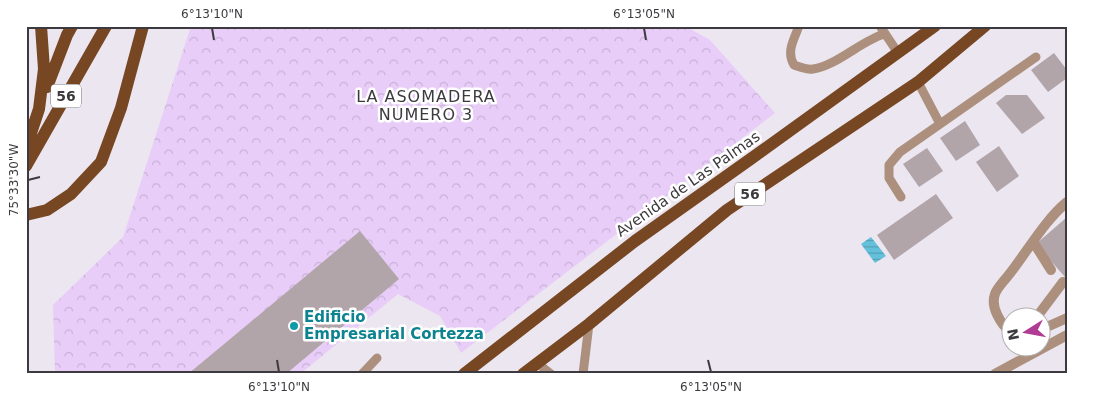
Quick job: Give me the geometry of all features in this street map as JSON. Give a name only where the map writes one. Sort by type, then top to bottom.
[{"type":"main road","points":[[39,108],[44,69],[41,26]]},
{"type":"main road","points":[[26,148],[39,108],[72,26]]},
{"type":"main road","name":"56","points":[[26,166],[106,26]]},
{"type":"main road","points":[[26,215],[47,210],[71,194],[101,162],[121,108],[143,26]]},
{"type":"main road","name":"Avenida de Las Palmas","points":[[464,374],[635,241],[935,26]]},
{"type":"main road","name":"56","points":[[523,374],[589,324],[727,210],[918,82],[985,26]]},
{"type":"street","points":[[1000,319],[995,311],[994,294],[1034,243],[1055,212],[1067,202]]},
{"type":"street","points":[[1034,243],[1051,270]]},
{"type":"street","points":[[1044,308],[1063,282]]},
{"type":"street","points":[[1050,326],[1067,318]]},
{"type":"street","points":[[1050,342],[1067,335]]},
{"type":"street","points":[[995,374],[1019,358]]},
{"type":"lane","points":[[800,26],[791,47],[791,60],[794,66],[812,69],[824,65],[874,37],[882,30],[898,53]]},
{"type":"lane","points":[[901,197],[889,178],[889,165],[900,152],[1036,56]]},
{"type":"lane","points":[[918,82],[940,124]]},
{"type":"lane","points":[[583,374],[589,324]]},
{"type":"lane","points":[[362,374],[377,358]]},
{"type":"lane","points":[[537,363],[551,374]]},
{"type":"green space","points":[[191,26],[685,26],[710,40],[775,113],[461,353],[440,316],[398,294],[300,374],[55,374],[53,305],[123,237]]},
{"type":"water","points":[[871,237],[886,256],[875,263],[861,244]]},
{"type":"building","points":[[1054,53],[1067,70],[1067,78],[1048,92],[1031,70]]},
{"type":"building","points":[[1006,95],[1027,95],[1045,118],[1022,134],[996,103]]},
{"type":"building","points":[[965,121],[980,145],[956,161],[940,138]]},
{"type":"building","points":[[999,146],[1019,176],[997,192],[976,162]]},
{"type":"building","points":[[927,148],[943,171],[919,187],[903,164]]},
{"type":"building","points":[[936,194],[953,218],[894,260],[877,235]]},
{"type":"building","points":[[1067,217],[1067,276],[1065,277],[1036,244]]},
{"type":"building","name":"Edificio Empresarial Cortezza","points":[[360,231],[399,279],[286,374],[188,374]]},
{"type":"place","name":"Edificio Empresarial Cortezza","points":[[294,326]]},
{"type":"district","name":"LA ASOMADERA NUMERO 3","points":[[426,105]]}]
